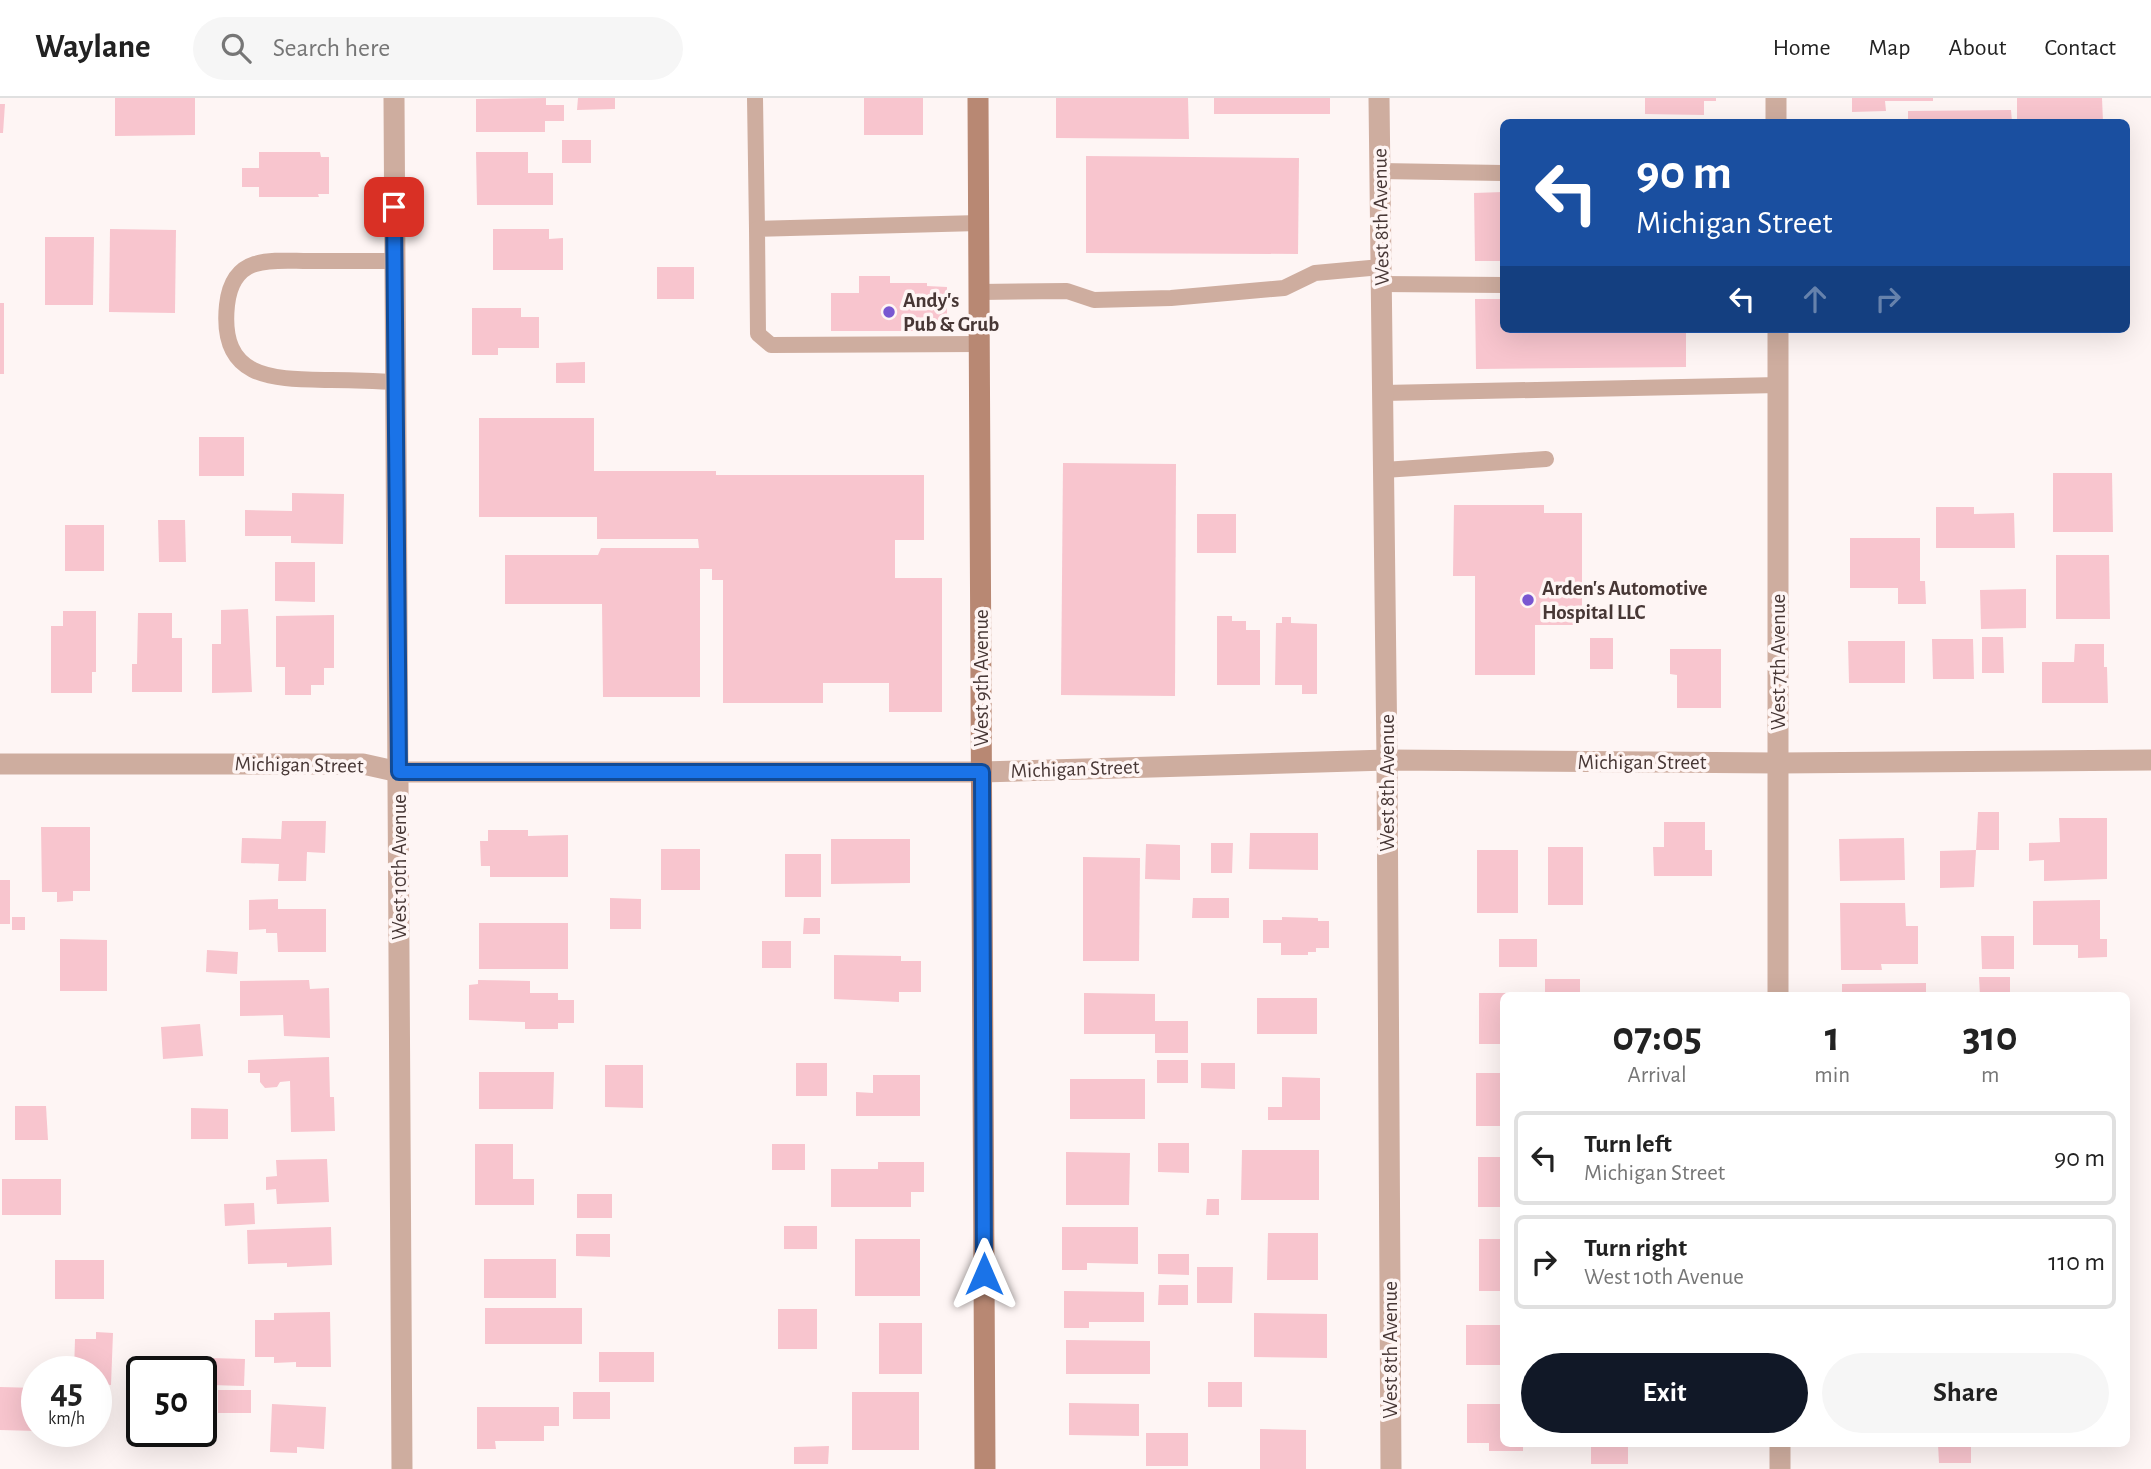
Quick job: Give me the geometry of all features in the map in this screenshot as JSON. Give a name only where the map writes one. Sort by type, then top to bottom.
[{"type":"main road","name":"West 9th Avenue","points":[[978,98],[985,1469]]},
{"type":"street","name":"West 10th Avenue","points":[[394,98],[402,1469]]},
{"type":"street","name":"West 8th Avenue","points":[[1379,98],[1387,760],[1391,1469]]},
{"type":"street","points":[[1776,98],[1776,119]]},
{"type":"street","name":"West 7th Avenue","points":[[1778,333],[1778,992]]},
{"type":"street","name":"Michigan Street","points":[[0,764],[363,764],[399,772],[982,772],[1387,760],[1777,763],[2151,760]]},
{"type":"street","points":[[1780,1447],[1780,1469]]},
{"type":"lane","points":[[755,98],[758,334],[771,345],[979,344]]},
{"type":"lane","points":[[1380,171],[1500,173]]},
{"type":"lane","points":[[757,229],[979,223]]},
{"type":"lane","points":[[394,261],[282,261],[254,264],[237,275],[229,291],[226,309],[227,340],[236,356],[253,371],[285,380],[395,382]]},
{"type":"lane","points":[[979,292],[1067,291],[1094,300],[1171,298],[1284,288],[1315,273],[1500,285]]},
{"type":"lane","points":[[1383,393],[1779,385]]},
{"type":"lane","points":[[1384,470],[1546,459]]},
{"type":"building","points":[[115,98],[195,98],[195,135],[115,136]]},
{"type":"building","points":[[546,98],[546,105],[564,105],[564,121],[545,121],[545,132],[476,132],[476,99]]},
{"type":"building","points":[[578,98],[615,98],[615,109],[577,110]]},
{"type":"building","points":[[864,98],[923,98],[923,135],[864,135]]},
{"type":"building","points":[[1056,98],[1188,98],[1189,139],[1056,138]]},
{"type":"building","points":[[1214,98],[1330,98],[1330,114],[1214,114]]},
{"type":"building","points":[[1645,98],[1716,98],[1716,101],[1704,101],[1704,115],[1645,114]]},
{"type":"building","points":[[1852,98],[1933,98],[1933,101],[1885,101],[1886,111],[1852,112]]},
{"type":"building","points":[[2017,98],[2102,98],[2103,119],[2017,119]]},
{"type":"building","points":[[0,104],[5,104],[3,133],[0,133]]},
{"type":"building","points":[[2011,110],[2012,119],[1908,119],[1908,111]]},
{"type":"building","points":[[562,140],[591,140],[591,163],[562,163]]},
{"type":"building","points":[[259,152],[320,152],[321,157],[329,157],[329,194],[318,194],[319,197],[259,197],[259,187],[242,187],[242,168],[259,168]]},
{"type":"building","points":[[476,152],[528,152],[528,173],[553,173],[553,205],[477,205]]},
{"type":"building","points":[[1086,156],[1299,158],[1298,254],[1086,253]]},
{"type":"building","points":[[1500,192],[1500,261],[1475,261],[1474,193]]},
{"type":"building","points":[[110,229],[176,230],[175,313],[109,312]]},
{"type":"building","points":[[493,229],[549,229],[549,239],[563,238],[563,270],[493,270]]},
{"type":"building","points":[[45,237],[94,237],[93,305],[45,305]]},
{"type":"building","points":[[657,267],[694,267],[694,299],[657,299]]},
{"type":"building","name":"Andy's Pub & Grub","points":[[859,276],[890,276],[890,283],[927,283],[927,286],[947,287],[947,331],[831,331],[831,293],[859,293]]},
{"type":"building","points":[[1475,299],[1500,299],[1500,333],[1686,333],[1686,367],[1476,369]]},
{"type":"building","points":[[0,303],[4,303],[4,374],[0,374]]},
{"type":"building","points":[[472,308],[521,308],[521,317],[539,317],[539,348],[498,348],[498,355],[472,355]]},
{"type":"building","points":[[585,362],[585,383],[556,383],[556,363]]},
{"type":"building","points":[[479,418],[594,418],[594,471],[716,471],[716,475],[924,475],[924,540],[895,540],[895,578],[942,578],[942,712],[889,712],[889,683],[823,683],[823,703],[723,703],[723,580],[712,580],[712,569],[700,569],[700,697],[603,697],[602,604],[505,604],[505,555],[598,555],[601,548],[699,548],[698,539],[597,539],[597,517],[479,517]]},
{"type":"building","points":[[199,437],[244,437],[244,476],[199,476]]},
{"type":"building","points":[[1063,463],[1176,464],[1175,696],[1061,695]]},
{"type":"building","points":[[2053,473],[2112,473],[2113,532],[2053,532]]},
{"type":"building","points":[[292,493],[344,494],[343,544],[291,543],[291,536],[245,536],[245,510],[292,511]]},
{"type":"building","name":"Arden's Automotive Hospital LLC","points":[[1454,505],[1544,505],[1544,513],[1582,513],[1582,625],[1535,625],[1535,675],[1475,675],[1475,576],[1453,576]]},
{"type":"building","points":[[1936,507],[1974,507],[1974,514],[2014,513],[2015,548],[1936,548]]},
{"type":"building","points":[[1197,514],[1236,514],[1236,553],[1197,553]]},
{"type":"building","points":[[158,520],[185,520],[186,562],[159,562]]},
{"type":"building","points":[[65,525],[104,525],[104,571],[65,571]]},
{"type":"building","points":[[1850,538],[1920,538],[1920,581],[1925,581],[1926,604],[1898,604],[1898,588],[1850,588]]},
{"type":"building","points":[[2056,555],[2109,555],[2110,619],[2056,619]]},
{"type":"building","points":[[275,562],[315,562],[315,602],[275,601]]},
{"type":"building","points":[[2026,589],[2026,628],[1981,629],[1980,590]]},
{"type":"building","points":[[248,609],[252,692],[212,693],[212,644],[221,644],[221,610]]},
{"type":"building","points":[[63,611],[96,611],[96,672],[92,672],[92,693],[51,693],[51,626],[63,626]]},
{"type":"building","points":[[138,613],[172,613],[172,638],[182,638],[182,692],[132,692],[132,664],[137,664]]},
{"type":"building","points":[[334,615],[334,668],[324,668],[324,685],[311,685],[311,695],[285,695],[285,667],[276,667],[276,616]]},
{"type":"building","points":[[1217,616],[1232,616],[1232,621],[1246,621],[1246,630],[1260,630],[1260,685],[1217,685]]},
{"type":"building","points":[[1282,617],[1291,617],[1291,623],[1317,624],[1317,694],[1302,694],[1302,685],[1275,685],[1276,623],[1282,623]]},
{"type":"building","points":[[1982,637],[2003,637],[2004,673],[1982,673]]},
{"type":"building","points":[[1590,638],[1613,638],[1613,669],[1590,669]]},
{"type":"building","points":[[1932,639],[1973,639],[1974,679],[1933,679]]},
{"type":"building","points":[[1848,641],[1905,641],[1905,683],[1849,683]]},
{"type":"building","points":[[2075,644],[2104,644],[2108,703],[2042,703],[2042,662],[2074,662]]},
{"type":"building","points":[[1670,649],[1721,649],[1721,708],[1677,708],[1677,675],[1670,674]]},
{"type":"building","points":[[1978,812],[1999,812],[1999,850],[1976,850]]},
{"type":"building","points":[[2059,818],[2107,818],[2107,879],[2044,881],[2044,860],[2029,861],[2029,843],[2060,842]]},
{"type":"building","points":[[282,821],[326,821],[325,853],[307,852],[306,881],[278,881],[279,864],[241,863],[242,838],[281,839]]},
{"type":"building","points":[[1664,822],[1705,822],[1705,850],[1712,850],[1712,876],[1654,876],[1653,847],[1664,847]]},
{"type":"building","points":[[41,827],[90,827],[90,891],[73,891],[73,901],[57,902],[57,892],[42,892]]},
{"type":"building","points":[[488,830],[528,830],[528,836],[568,835],[568,877],[490,877],[490,866],[481,866],[480,841],[488,841]]},
{"type":"building","points":[[1250,833],[1318,833],[1318,870],[1249,869]]},
{"type":"building","points":[[1904,838],[1905,880],[1840,881],[1839,839]]},
{"type":"building","points":[[831,839],[910,839],[910,883],[831,884]]},
{"type":"building","points":[[1211,843],[1233,843],[1232,873],[1211,873]]},
{"type":"building","points":[[1146,844],[1180,845],[1180,880],[1145,879]]},
{"type":"building","points":[[1548,847],[1583,847],[1583,905],[1548,905]]},
{"type":"building","points":[[661,849],[700,849],[700,890],[661,890]]},
{"type":"building","points":[[1477,850],[1518,850],[1518,913],[1477,913]]},
{"type":"building","points":[[1976,850],[1974,887],[1940,888],[1940,851]]},
{"type":"building","points":[[785,854],[821,854],[821,897],[785,897]]},
{"type":"building","points":[[1083,857],[1140,858],[1139,961],[1083,961]]},
{"type":"building","points":[[0,880],[10,880],[10,924],[0,924]]},
{"type":"building","points":[[610,898],[641,899],[641,929],[610,929]]},
{"type":"building","points":[[1193,898],[1229,898],[1229,918],[1192,918]]},
{"type":"building","points":[[278,899],[278,909],[326,909],[326,952],[278,952],[277,933],[266,933],[266,929],[249,930],[249,900]]},
{"type":"building","points":[[2100,900],[2100,939],[2107,939],[2107,957],[2078,958],[2078,945],[2033,945],[2033,901]]},
{"type":"building","points":[[1840,903],[1905,903],[1906,926],[1918,926],[1918,964],[1881,964],[1882,970],[1841,970]]},
{"type":"building","points":[[12,917],[25,917],[25,930],[12,930]]},
{"type":"building","points":[[1282,917],[1329,921],[1329,948],[1316,948],[1316,952],[1308,952],[1308,955],[1281,955],[1281,943],[1263,943],[1263,920],[1282,920]]},
{"type":"building","points":[[804,918],[820,918],[820,934],[803,934]]},
{"type":"building","points":[[479,923],[568,923],[568,969],[479,969]]},
{"type":"building","points":[[1981,936],[2014,936],[2014,969],[1982,969]]},
{"type":"building","points":[[60,939],[107,940],[107,991],[60,991]]},
{"type":"building","points":[[1499,939],[1537,939],[1537,967],[1499,967]]},
{"type":"building","points":[[762,941],[791,941],[791,968],[762,968]]},
{"type":"building","points":[[207,950],[238,952],[237,974],[206,972]]},
{"type":"building","points":[[834,955],[901,956],[901,961],[921,961],[921,992],[899,992],[899,1002],[834,999]]},
{"type":"building","points":[[1979,977],[2010,977],[2010,992],[1980,992]]},
{"type":"building","points":[[1545,979],[1580,979],[1580,992],[1545,992]]},
{"type":"building","points":[[309,980],[310,989],[329,988],[330,1038],[284,1036],[283,1015],[240,1016],[240,981]]},
{"type":"building","points":[[478,980],[530,981],[530,993],[558,993],[558,1000],[574,1000],[574,1023],[558,1023],[558,1029],[525,1029],[525,1022],[469,1020],[469,985],[478,984]]},
{"type":"building","points":[[1926,983],[1926,992],[1842,992],[1842,984]]},
{"type":"building","points":[[1084,993],[1155,994],[1155,1021],[1188,1021],[1188,1053],[1155,1053],[1155,1034],[1084,1034]]},
{"type":"building","points":[[1479,993],[1500,993],[1500,1044],[1479,1044]]},
{"type":"building","points":[[1257,998],[1317,998],[1317,1034],[1257,1034]]},
{"type":"building","points":[[200,1024],[203,1056],[163,1059],[161,1027]]},
{"type":"building","points":[[329,1057],[330,1097],[334,1097],[335,1131],[291,1132],[290,1081],[280,1082],[277,1087],[265,1088],[260,1082],[260,1073],[248,1073],[248,1060]]},
{"type":"building","points":[[1157,1060],[1188,1060],[1188,1083],[1157,1083]]},
{"type":"building","points":[[796,1063],[827,1063],[827,1096],[796,1096]]},
{"type":"building","points":[[1201,1063],[1235,1063],[1235,1089],[1201,1088]]},
{"type":"building","points":[[605,1065],[643,1065],[643,1108],[605,1107]]},
{"type":"building","points":[[479,1072],[554,1072],[553,1109],[479,1109]]},
{"type":"building","points":[[1476,1073],[1500,1073],[1500,1126],[1476,1126]]},
{"type":"building","points":[[873,1075],[920,1075],[920,1116],[856,1116],[856,1092],[873,1093]]},
{"type":"building","points":[[1282,1077],[1320,1078],[1320,1120],[1268,1120],[1268,1107],[1282,1107]]},
{"type":"building","points":[[1070,1079],[1145,1079],[1145,1119],[1070,1119]]},
{"type":"building","points":[[15,1106],[46,1106],[48,1140],[15,1140]]},
{"type":"building","points":[[191,1108],[228,1109],[228,1139],[191,1139]]},
{"type":"building","points":[[1158,1143],[1189,1143],[1189,1173],[1158,1172]]},
{"type":"building","points":[[475,1144],[513,1144],[513,1179],[534,1179],[534,1205],[475,1205]]},
{"type":"building","points":[[772,1144],[805,1144],[805,1170],[772,1170]]},
{"type":"building","points":[[1242,1150],[1319,1150],[1319,1200],[1241,1200]]},
{"type":"building","points":[[1066,1152],[1130,1153],[1129,1205],[1066,1205]]},
{"type":"building","points":[[1478,1157],[1500,1157],[1500,1207],[1478,1207]]},
{"type":"building","points":[[327,1159],[329,1202],[277,1204],[276,1189],[266,1190],[266,1177],[277,1176],[276,1160]]},
{"type":"building","points":[[878,1162],[924,1162],[924,1192],[911,1192],[911,1207],[831,1207],[831,1169],[878,1169]]},
{"type":"building","points":[[2,1179],[61,1179],[61,1215],[2,1215]]},
{"type":"building","points":[[577,1194],[612,1194],[612,1218],[577,1218]]},
{"type":"building","points":[[1207,1199],[1219,1199],[1219,1215],[1206,1215]]},
{"type":"building","points":[[254,1203],[255,1224],[225,1226],[224,1204]]},
{"type":"building","points":[[784,1226],[817,1226],[817,1249],[784,1249]]},
{"type":"building","points":[[331,1227],[332,1265],[287,1267],[287,1263],[248,1264],[247,1230]]},
{"type":"building","points":[[1062,1227],[1138,1227],[1138,1264],[1087,1263],[1087,1270],[1062,1270]]},
{"type":"building","points":[[1268,1233],[1318,1233],[1318,1280],[1267,1280]]},
{"type":"building","points":[[576,1234],[610,1234],[610,1257],[576,1256]]},
{"type":"building","points":[[855,1239],[920,1239],[920,1296],[855,1296]]},
{"type":"building","points":[[1479,1239],[1500,1239],[1500,1291],[1479,1291]]},
{"type":"building","points":[[1158,1254],[1189,1254],[1189,1275],[1158,1274]]},
{"type":"building","points":[[484,1259],[556,1259],[556,1298],[484,1298]]},
{"type":"building","points":[[55,1260],[104,1260],[104,1299],[55,1299]]},
{"type":"building","points":[[1197,1267],[1233,1267],[1232,1303],[1197,1303]]},
{"type":"building","points":[[1159,1285],[1188,1285],[1188,1305],[1158,1305]]},
{"type":"building","points":[[1064,1291],[1144,1292],[1144,1322],[1089,1322],[1089,1328],[1064,1328]]},
{"type":"building","points":[[485,1308],[582,1308],[582,1344],[485,1344]]},
{"type":"building","points":[[778,1309],[817,1309],[817,1349],[778,1349]]},
{"type":"building","points":[[330,1312],[331,1367],[296,1367],[296,1362],[274,1363],[274,1357],[255,1357],[255,1320],[274,1320],[274,1313]]},
{"type":"building","points":[[1254,1313],[1327,1314],[1327,1358],[1254,1357]]},
{"type":"building","points":[[879,1323],[922,1323],[922,1374],[879,1374]]},
{"type":"building","points":[[1466,1325],[1500,1325],[1500,1365],[1466,1365]]},
{"type":"building","points":[[96,1332],[113,1333],[112,1359],[112,1356],[74,1356],[75,1339],[96,1339]]},
{"type":"building","points":[[1066,1340],[1150,1341],[1150,1374],[1066,1374]]},
{"type":"building","points":[[599,1352],[654,1352],[654,1382],[599,1382]]},
{"type":"building","points":[[217,1358],[245,1359],[244,1386],[217,1385]]},
{"type":"building","points":[[1208,1382],[1242,1382],[1242,1407],[1208,1407]]},
{"type":"building","points":[[0,1387],[21,1388],[21,1431],[0,1430]]},
{"type":"building","points":[[218,1390],[251,1390],[251,1413],[218,1413]]},
{"type":"building","points":[[573,1392],[610,1392],[610,1419],[573,1419]]},
{"type":"building","points":[[852,1392],[919,1392],[919,1450],[852,1450]]},
{"type":"building","points":[[1069,1403],[1139,1404],[1139,1436],[1069,1435]]},
{"type":"building","points":[[272,1404],[326,1407],[324,1449],[297,1447],[297,1453],[270,1452]]},
{"type":"building","points":[[1467,1404],[1500,1404],[1500,1447],[1523,1447],[1523,1451],[1489,1451],[1489,1443],[1467,1443]]},
{"type":"building","points":[[477,1407],[559,1407],[559,1426],[544,1426],[544,1441],[495,1441],[496,1449],[477,1449]]},
{"type":"building","points":[[1260,1429],[1306,1430],[1306,1469],[1260,1469]]},
{"type":"building","points":[[1146,1433],[1188,1433],[1188,1466],[1146,1466]]},
{"type":"building","points":[[829,1446],[828,1464],[794,1464],[794,1447]]},
{"type":"building","points":[[1591,1447],[1628,1447],[1628,1464],[1591,1464]]},
{"type":"building","points":[[1938,1447],[1971,1447],[1971,1463],[1939,1463]]},
{"type":"place","name":"Andy's Pub & Grub","points":[[889,312]]},
{"type":"place","name":"Arden's Automotive Hospital LLC","points":[[1528,600]]},
{"type":"route","points":[[394,207],[399,772],[982,772],[984,1274]]}]
